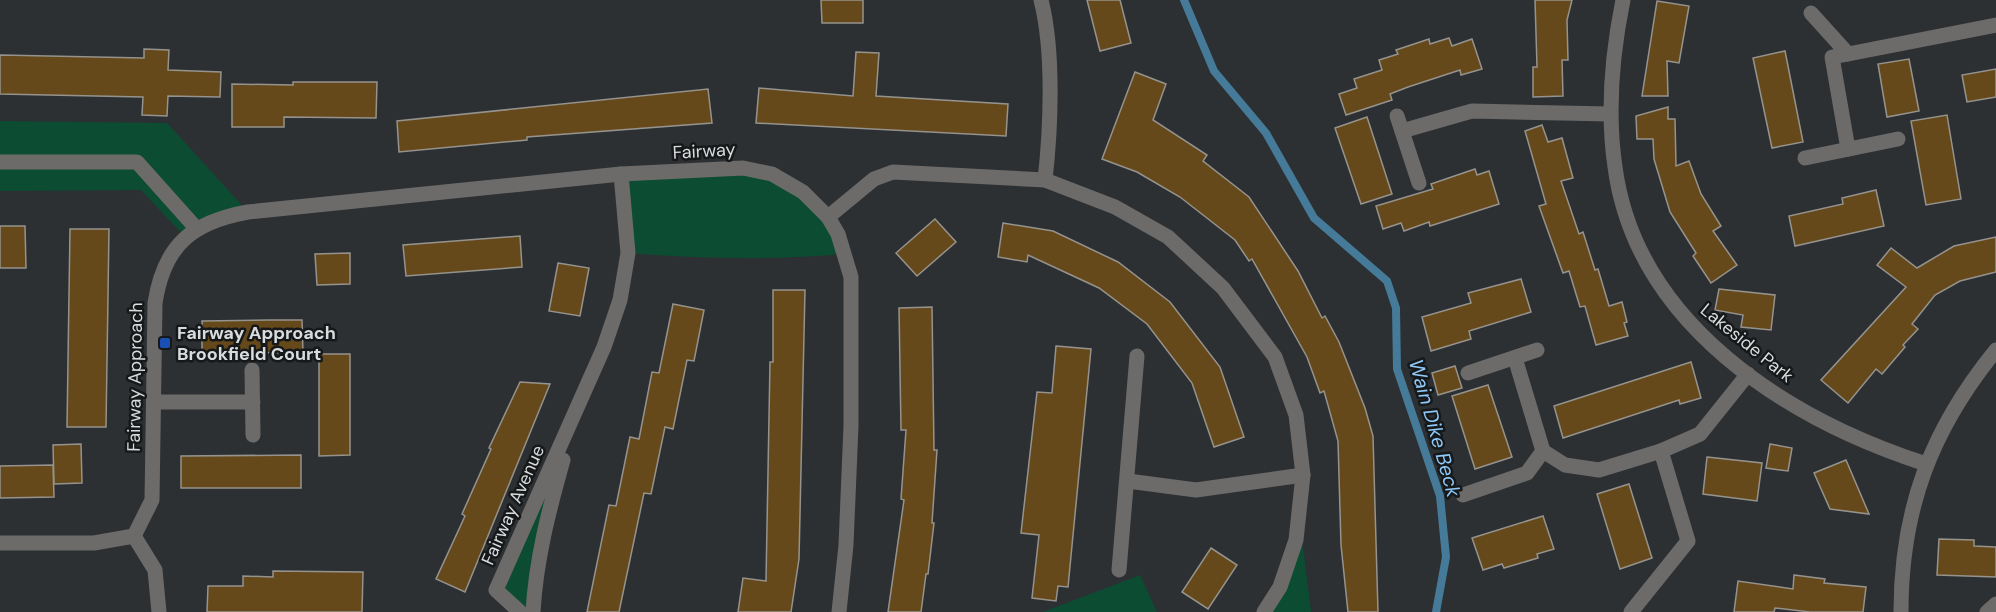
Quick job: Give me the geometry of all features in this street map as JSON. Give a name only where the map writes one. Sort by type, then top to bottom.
[{"type":"street","points":[[1041,0],[1048,30],[1048,154],[1045,180]]},
{"type":"street","name":"Lakeside Park","points":[[1623,0],[1610,114],[1615,169],[1627,217],[1653,276],[1695,331],[1748,374],[1817,419],[1878,447],[1926,464]]},
{"type":"street","points":[[1811,13],[1848,54]]},
{"type":"street","points":[[1848,150],[1832,57],[1996,25]]},
{"type":"street","points":[[1402,131],[1472,111],[1610,114]]},
{"type":"street","points":[[1397,116],[1419,183]]},
{"type":"street","points":[[1805,158],[1898,140]]},
{"type":"street","points":[[0,162],[137,162],[196,228]]},
{"type":"street","name":"Fairway","points":[[312,206],[621,174],[743,168],[772,174],[803,192],[828,217],[846,254],[852,306],[847,533],[839,612]]},
{"type":"street","points":[[828,217],[874,179],[893,172],[1045,180],[1115,207],[1168,237],[1223,288],[1275,357],[1296,415],[1303,475],[1296,540],[1280,587],[1264,612]]},
{"type":"street","name":"Fairway Avenue","points":[[520,612],[496,590],[604,347],[620,300],[628,253],[621,174]]},
{"type":"street","name":"Fairway Approach","points":[[134,536],[152,500],[155,303],[163,267],[172,252],[196,228],[219,217],[312,206]]},
{"type":"street","points":[[1468,374],[1538,350]]},
{"type":"street","points":[[1901,612],[1901,576],[1906,535],[1926,464],[1938,435],[1969,384],[1996,350]]},
{"type":"street","points":[[1119,570],[1137,356]]},
{"type":"street","points":[[1515,358],[1543,451],[1565,465],[1599,470],[1661,451],[1700,434],[1748,374]]},
{"type":"street","points":[[252,370],[253,435]]},
{"type":"street","points":[[155,402],[253,402]]},
{"type":"street","name":"Fairway Avenue","points":[[533,612],[535,576],[548,511],[578,407]]},
{"type":"street","points":[[1463,495],[1527,473],[1543,451]]},
{"type":"street","points":[[1631,612],[1688,542],[1661,451]]},
{"type":"street","points":[[1128,481],[1197,490],[1303,475]]},
{"type":"street","points":[[0,543],[94,543],[134,536],[155,570],[159,612]]},
{"type":"street","points":[[1988,612],[1996,604]]},
{"type":"green space","points":[[0,121],[167,123],[248,212],[185,237],[141,190],[0,191]]},
{"type":"green space","points":[[743,168],[803,192],[846,254],[737,258],[628,253],[621,174]]},
{"type":"green space","points":[[578,407],[548,511],[533,612],[496,590]]},
{"type":"green space","points":[[1296,540],[1303,547],[1311,612],[1264,612]]},
{"type":"green space","points":[[1140,575],[1157,612],[1043,612]]},
{"type":"building","points":[[821,0],[863,0],[863,23],[822,23]]},
{"type":"building","points":[[1087,0],[1120,0],[1131,43],[1100,51]]},
{"type":"building","points":[[1535,0],[1572,0],[1567,20],[1568,60],[1562,60],[1563,96],[1533,97],[1533,67],[1537,67]]},
{"type":"building","points":[[1657,1],[1689,6],[1679,63],[1667,61],[1668,96],[1642,96]]},
{"type":"building","points":[[1449,38],[1452,46],[1472,39],[1482,69],[1461,75],[1460,70],[1408,87],[1390,94],[1392,100],[1346,115],[1339,94],[1357,88],[1354,79],[1382,70],[1379,60],[1398,54],[1396,50],[1429,39],[1430,44]]},
{"type":"building","points":[[144,49],[169,50],[168,70],[221,72],[220,97],[168,96],[167,116],[142,115],[143,97],[0,94],[0,55],[144,58]]},
{"type":"building","points":[[1785,51],[1803,142],[1772,148],[1753,58]]},
{"type":"building","points":[[856,52],[879,53],[876,96],[1008,104],[1006,136],[756,123],[759,88],[853,96]]},
{"type":"building","points":[[1909,59],[1919,111],[1887,117],[1878,64]]},
{"type":"building","points":[[1996,69],[1996,97],[1967,102],[1962,75]]},
{"type":"building","points":[[1135,72],[1166,84],[1153,120],[1207,155],[1203,161],[1249,197],[1298,271],[1322,318],[1325,316],[1339,342],[1365,408],[1373,436],[1378,612],[1348,612],[1341,545],[1338,441],[1324,391],[1320,393],[1307,357],[1252,259],[1249,261],[1235,240],[1180,197],[1137,172],[1102,159]]},
{"type":"building","points":[[293,82],[377,82],[376,118],[284,117],[284,127],[232,127],[232,84],[293,85]]},
{"type":"building","points":[[708,89],[712,123],[527,137],[527,140],[399,152],[397,121]]},
{"type":"building","points":[[1668,107],[1668,119],[1675,119],[1676,166],[1689,161],[1701,194],[1721,226],[1713,231],[1737,265],[1711,283],[1693,256],[1696,253],[1670,212],[1654,159],[1653,139],[1637,139],[1636,116]]},
{"type":"building","points":[[1947,115],[1961,199],[1926,205],[1911,121]]},
{"type":"building","points":[[1367,117],[1392,194],[1361,204],[1335,128]]},
{"type":"building","points":[[1542,125],[1548,142],[1562,138],[1573,178],[1561,181],[1579,234],[1583,232],[1595,270],[1598,269],[1609,306],[1622,302],[1628,336],[1596,345],[1585,306],[1580,307],[1569,271],[1563,273],[1539,206],[1546,204],[1525,131]]},
{"type":"building","points":[[1475,169],[1477,175],[1489,171],[1499,204],[1430,226],[1429,222],[1404,231],[1401,223],[1383,229],[1376,206],[1433,189],[1431,184]]},
{"type":"building","points":[[1876,190],[1884,226],[1795,246],[1789,216],[1843,204],[1842,198]]},
{"type":"building","points":[[935,219],[956,242],[917,276],[896,253]]},
{"type":"building","points":[[1003,223],[1053,231],[1118,262],[1170,302],[1220,367],[1244,437],[1214,447],[1192,383],[1147,324],[1099,288],[1028,255],[1027,262],[998,257]]},
{"type":"building","points":[[0,226],[25,226],[26,268],[0,268]]},
{"type":"building","points":[[70,229],[109,229],[106,427],[67,427]]},
{"type":"building","points":[[520,236],[522,267],[406,276],[403,245]]},
{"type":"building","points":[[1996,237],[1996,272],[1960,281],[1935,295],[1912,324],[1918,329],[1903,345],[1905,347],[1882,374],[1876,369],[1848,403],[1821,380],[1906,287],[1877,265],[1891,248],[1917,268],[1954,246]]},
{"type":"building","points":[[350,253],[350,284],[317,285],[315,254]]},
{"type":"building","points":[[558,263],[589,268],[580,316],[549,311]]},
{"type":"building","points":[[1521,279],[1531,312],[1469,331],[1471,339],[1431,351],[1422,317],[1471,303],[1468,293]]},
{"type":"building","points":[[1719,289],[1775,295],[1771,330],[1741,327],[1743,315],[1715,310]]},
{"type":"building","points":[[773,290],[805,290],[799,559],[791,612],[738,612],[743,578],[766,581]]},
{"type":"building","points":[[673,304],[704,310],[694,361],[687,360],[673,429],[665,427],[651,494],[644,493],[619,612],[587,612],[609,505],[616,506],[630,437],[639,439],[652,372],[659,373]]},
{"type":"building","points":[[932,307],[934,450],[937,450],[932,523],[934,523],[928,574],[926,574],[921,612],[888,612],[904,500],[901,499],[906,430],[901,430],[899,308]]},
{"type":"building","points":[[302,320],[303,353],[202,352],[202,321]]},
{"type":"building","points":[[1056,346],[1091,349],[1068,587],[1058,586],[1056,601],[1032,598],[1039,535],[1021,533],[1037,392],[1052,393]]},
{"type":"building","points":[[319,354],[350,354],[350,455],[319,456]]},
{"type":"building","points":[[1691,362],[1701,398],[1680,404],[1679,400],[1563,438],[1554,406]]},
{"type":"building","points":[[1455,366],[1462,388],[1438,395],[1432,373]]},
{"type":"building","points":[[520,382],[550,384],[465,592],[436,579],[465,516],[462,514],[491,449],[489,448]]},
{"type":"building","points":[[1488,385],[1512,457],[1475,469],[1452,396]]},
{"type":"building","points":[[81,444],[82,483],[54,484],[53,445]]},
{"type":"building","points":[[1770,444],[1792,448],[1788,471],[1766,468]]},
{"type":"building","points":[[301,455],[301,488],[181,488],[181,456]]},
{"type":"building","points":[[1707,457],[1762,463],[1757,501],[1703,494]]},
{"type":"building","points":[[1846,460],[1869,514],[1830,509],[1814,473]]},
{"type":"building","points":[[53,465],[54,497],[0,498],[0,466]]},
{"type":"building","points":[[1629,484],[1652,558],[1620,569],[1597,494]]},
{"type":"building","points":[[1543,516],[1554,549],[1537,554],[1538,558],[1504,568],[1502,564],[1483,570],[1472,538]]},
{"type":"building","points":[[1939,539],[1974,540],[1974,546],[1996,547],[1996,577],[1937,575]]},
{"type":"building","points":[[1211,548],[1237,565],[1208,609],[1182,592]]},
{"type":"building","points":[[273,571],[363,572],[362,612],[207,612],[208,586],[243,586],[243,576],[273,577]]},
{"type":"building","points":[[1794,575],[1825,579],[1824,583],[1866,587],[1863,612],[1810,612],[1775,608],[1774,612],[1734,612],[1738,581],[1793,589]]},
{"type":"waterway","name":"Wain Dike Beck","points":[[1184,0],[1214,71],[1266,133],[1314,218],[1387,281],[1396,308],[1397,369],[1440,496],[1446,557],[1436,612]]},
{"type":"place","name":"Fairway Approach Brookfield Court","points":[[165,343]]}]
